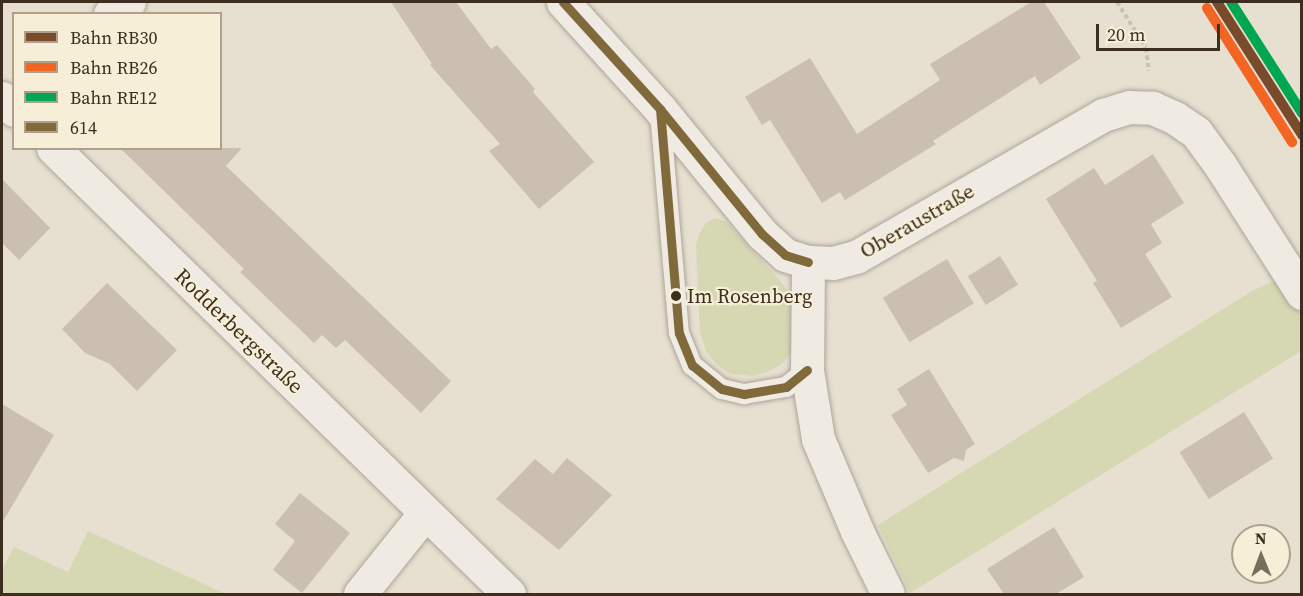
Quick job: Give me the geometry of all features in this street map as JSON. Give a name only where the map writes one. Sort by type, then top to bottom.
[{"type":"street","points":[[113,12],[129,2]]},
{"type":"street","name":"Oberaustraße","points":[[563,2],[660,109],[762,234],[785,255],[808,262],[833,263],[856,257],[1103,115],[1130,107],[1153,108]]},
{"type":"street","points":[[1153,108],[1175,118],[1196,132],[1220,165],[1302,293]]},
{"type":"street","name":"Rodderbergstraße","points":[[55,150],[509,594]]},
{"type":"street","points":[[808,262],[807,370],[818,439],[857,531],[888,594]]},
{"type":"street","points":[[360,594],[425,513]]},
{"type":"lane","points":[[660,109],[679,333],[692,366],[722,389],[744,394],[786,387],[807,370]]},
{"type":"path","points":[[1117,2],[1146,48],[1153,108]]},
{"type":"green space","points":[[715,218],[727,222],[790,293],[795,308],[793,349],[782,364],[767,372],[752,376],[731,374],[717,365],[706,351],[700,333],[696,246],[699,234],[706,223]]},
{"type":"green space","points":[[1278,279],[1301,315],[1301,351],[910,593],[878,525],[1252,291]]},
{"type":"green space","points":[[88,531],[226,594],[2,594],[2,569],[14,547],[68,572]]},
{"type":"building","points":[[391,2],[456,2],[491,49],[497,45],[535,89],[533,92],[594,162],[539,209],[489,151],[500,144],[430,65],[432,64]]},
{"type":"building","points":[[1031,2],[1044,2],[1081,58],[1040,85],[1035,76],[933,141],[936,144],[845,200],[840,192],[822,203],[770,120],[762,125],[745,97],[810,58],[857,134],[940,80],[930,64]]},
{"type":"building","points":[[242,148],[226,166],[451,381],[421,413],[345,340],[336,348],[322,335],[314,343],[240,272],[244,269],[122,150]]},
{"type":"building","points":[[1153,154],[1184,203],[1151,224],[1162,243],[1145,254],[1172,297],[1121,328],[1093,283],[1097,281],[1046,199],[1094,168],[1105,185]]},
{"type":"building","points":[[2,179],[50,228],[19,260],[2,243]]},
{"type":"building","points":[[1000,256],[1018,285],[986,305],[968,276]]},
{"type":"building","points":[[947,259],[974,304],[909,342],[883,298]]},
{"type":"building","points":[[107,283],[177,350],[137,391],[110,364],[85,353],[62,329]]},
{"type":"building","points":[[929,369],[975,444],[966,450],[964,461],[954,458],[928,473],[891,415],[907,405],[897,389]]},
{"type":"building","points":[[2,404],[54,435],[2,523]]},
{"type":"building","points":[[1244,412],[1273,459],[1209,499],[1180,452]]},
{"type":"building","points":[[567,458],[612,495],[559,550],[496,499],[535,459],[553,474]]},
{"type":"building","points":[[300,493],[350,533],[302,593],[273,570],[295,541],[275,524]]},
{"type":"building","points":[[1054,527],[1084,577],[1056,594],[1004,594],[987,569]]},
{"type":"rail line","name":"RB30","points":[[1217,2],[1302,135]]},
{"type":"rail line","name":"RE12","points":[[1231,2],[1302,113]]},
{"type":"rail line","name":"RB26","points":[[1207,8],[1292,142]]},
{"type":"transit line","name":"614","points":[[563,2],[660,109],[762,234],[785,255],[808,262]]},
{"type":"transit line","name":"614","points":[[660,109],[679,333],[692,365],[722,389],[744,394],[786,387],[807,370]]},
{"type":"place","name":"Im Rosenberg","points":[[676,296]]}]
